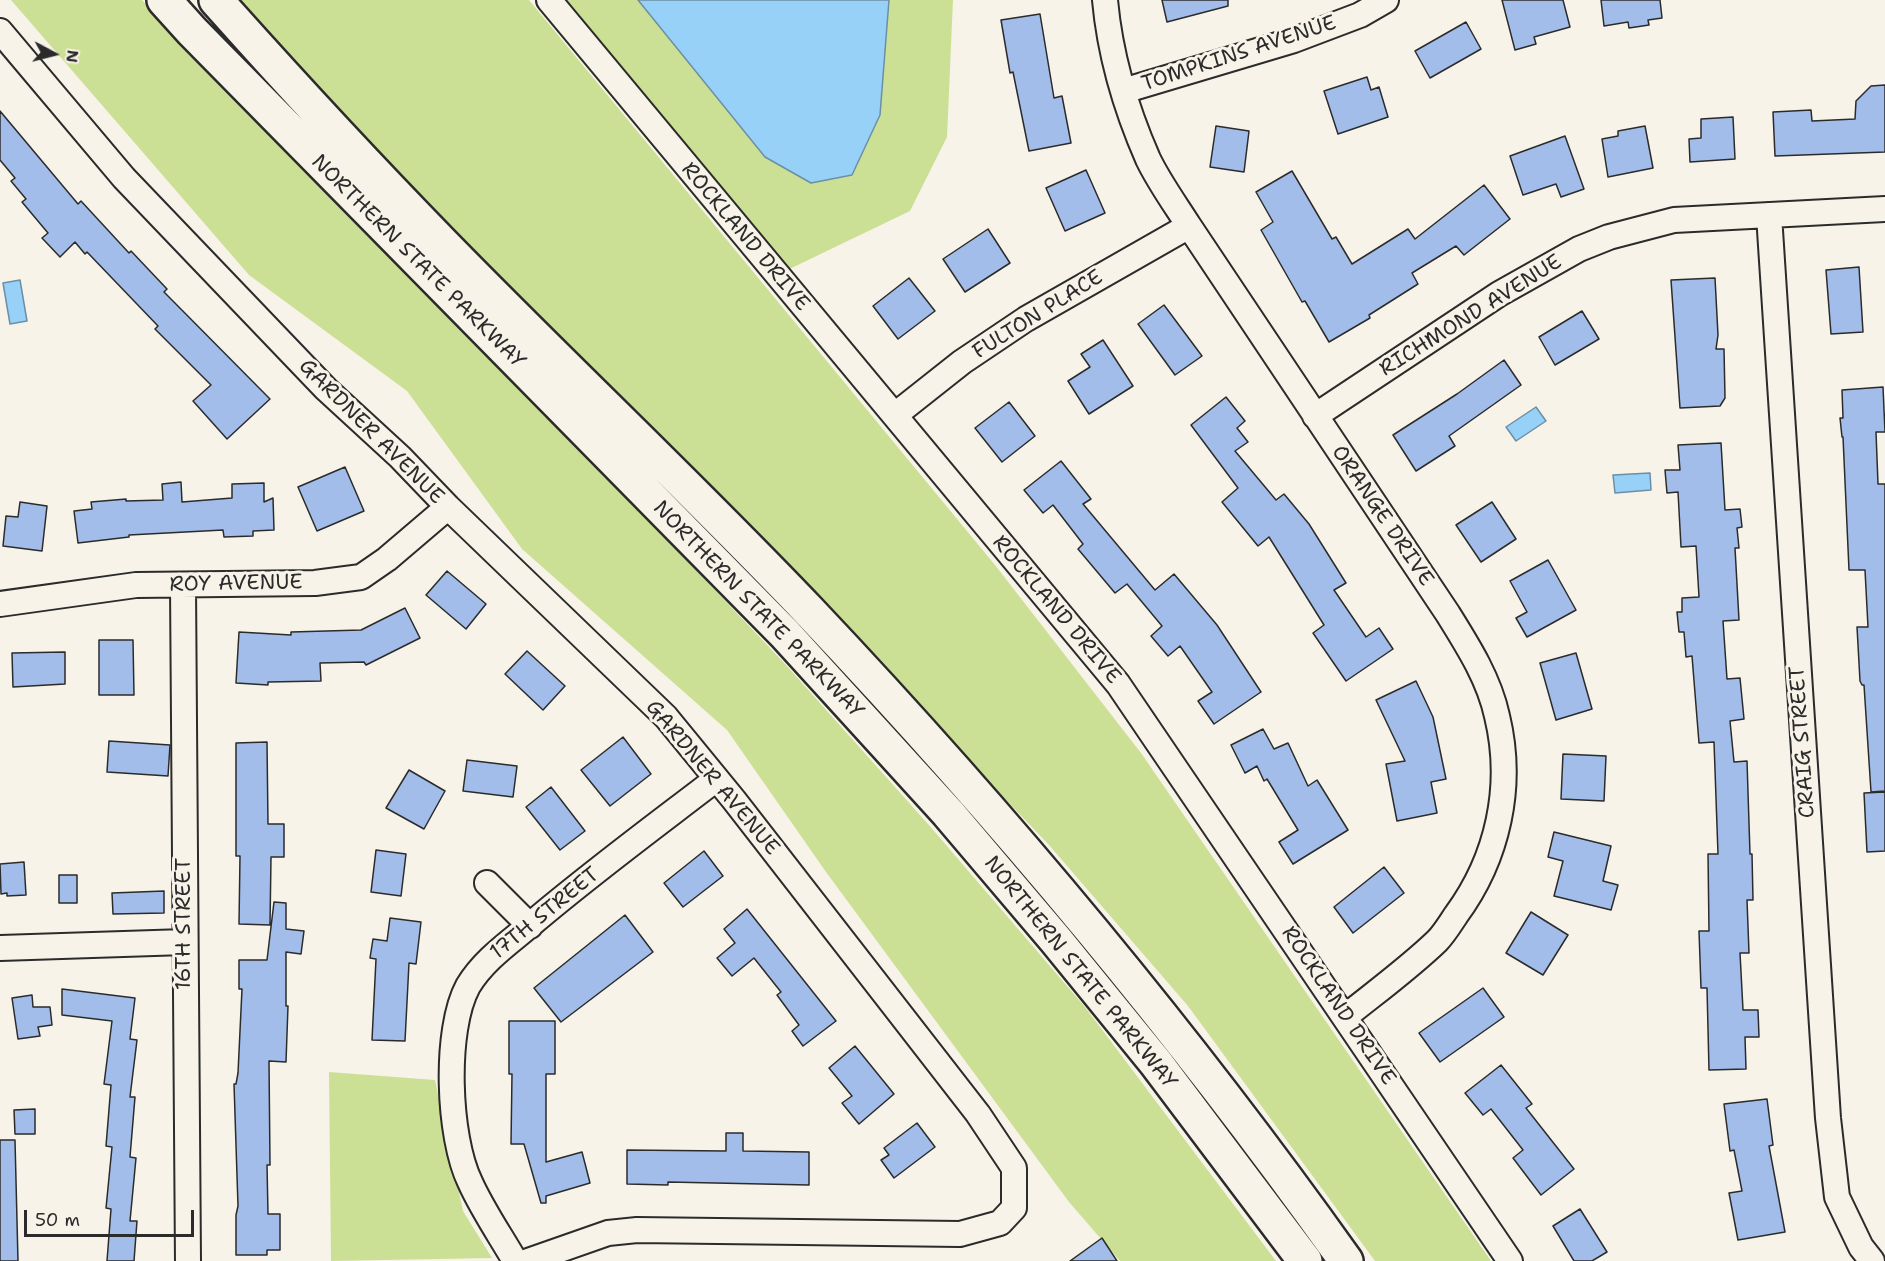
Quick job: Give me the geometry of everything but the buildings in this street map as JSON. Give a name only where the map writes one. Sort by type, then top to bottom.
[{"type":"highway","name":"NORTHERN STATE PARKWAY","points":[[164,0],[785,634],[940,805],[1055,939],[1149,1054],[1305,1261]]},
{"type":"highway","name":"NORTHERN STATE PARKWAY","points":[[216,0],[441,243],[807,609],[909,718],[1071,907],[1166,1023],[1276,1165],[1346,1261]]},
{"type":"street","name":"ROCKLAND DRIVE","points":[[549,0],[1118,684],[1510,1261]]},
{"type":"street","name":"ORANGE DRIVE","points":[[1105,0],[1108,35],[1123,91],[1149,160],[1189,226],[1448,614],[1478,663],[1497,716],[1504,767],[1498,828],[1484,872],[1473,893],[1438,940],[1346,1017]]},
{"type":"street","name":"TOMPKINS AVENUE","points":[[1123,91],[1294,40],[1360,15],[1386,0]]},
{"type":"street","name":"GARDNER AVENUE","points":[[0,31],[124,178],[326,389],[400,457],[448,507],[666,717],[715,780],[741,809],[978,1114],[1014,1168],[1014,1208],[1000,1223],[960,1234],[637,1230],[608,1233],[528,1261]]},
{"type":"street","name":"RICHMOND AVENUE","points":[[1315,416],[1498,294],[1579,249],[1609,237],[1674,220],[1885,209]]},
{"type":"street","name":"CRAIG STREET","points":[[1769,215],[1828,1118],[1837,1197],[1861,1247],[1872,1261]]},
{"type":"street","name":"FULTON PLACE","points":[[895,415],[962,362],[1026,319],[1189,226]]},
{"type":"street","name":"ROY AVENUE","points":[[0,604],[136,585],[315,583],[361,577],[387,559],[448,507]]},
{"type":"street","name":"16TH STREET","points":[[183,586],[188,1261]]},
{"type":"street","name":"17TH STREET","points":[[515,1261],[469,1181],[459,1152],[453,1114],[453,1047],[457,1014],[468,987],[488,959],[563,897],[715,780]]},
{"type":"street","points":[[487,883],[530,926]]},
{"type":"street","points":[[0,948],[185,942]]},
{"type":"green space","points":[[11,0],[142,0],[271,137],[641,512],[786,665],[928,824],[1085,1007],[1276,1261],[1120,1261],[1069,1202],[826,872],[727,730],[522,549],[407,391],[249,275]]},
{"type":"green space","points":[[228,0],[529,0],[995,565],[1141,753],[1491,1261],[1375,1261],[1188,1006],[1049,845],[605,380],[320,98]]},
{"type":"green space","points":[[549,0],[953,0],[947,137],[910,211],[777,275]]},
{"type":"green space","points":[[329,1072],[435,1080],[463,1211],[492,1258],[331,1261]]},
{"type":"water","points":[[638,0],[889,0],[880,115],[852,175],[811,183],[765,157]]},
{"type":"water","points":[[20,280],[27,321],[10,324],[3,283]]},
{"type":"water","points":[[1536,407],[1546,421],[1516,441],[1506,427]]},
{"type":"water","points":[[1650,473],[1651,490],[1615,493],[1613,475]]}]
